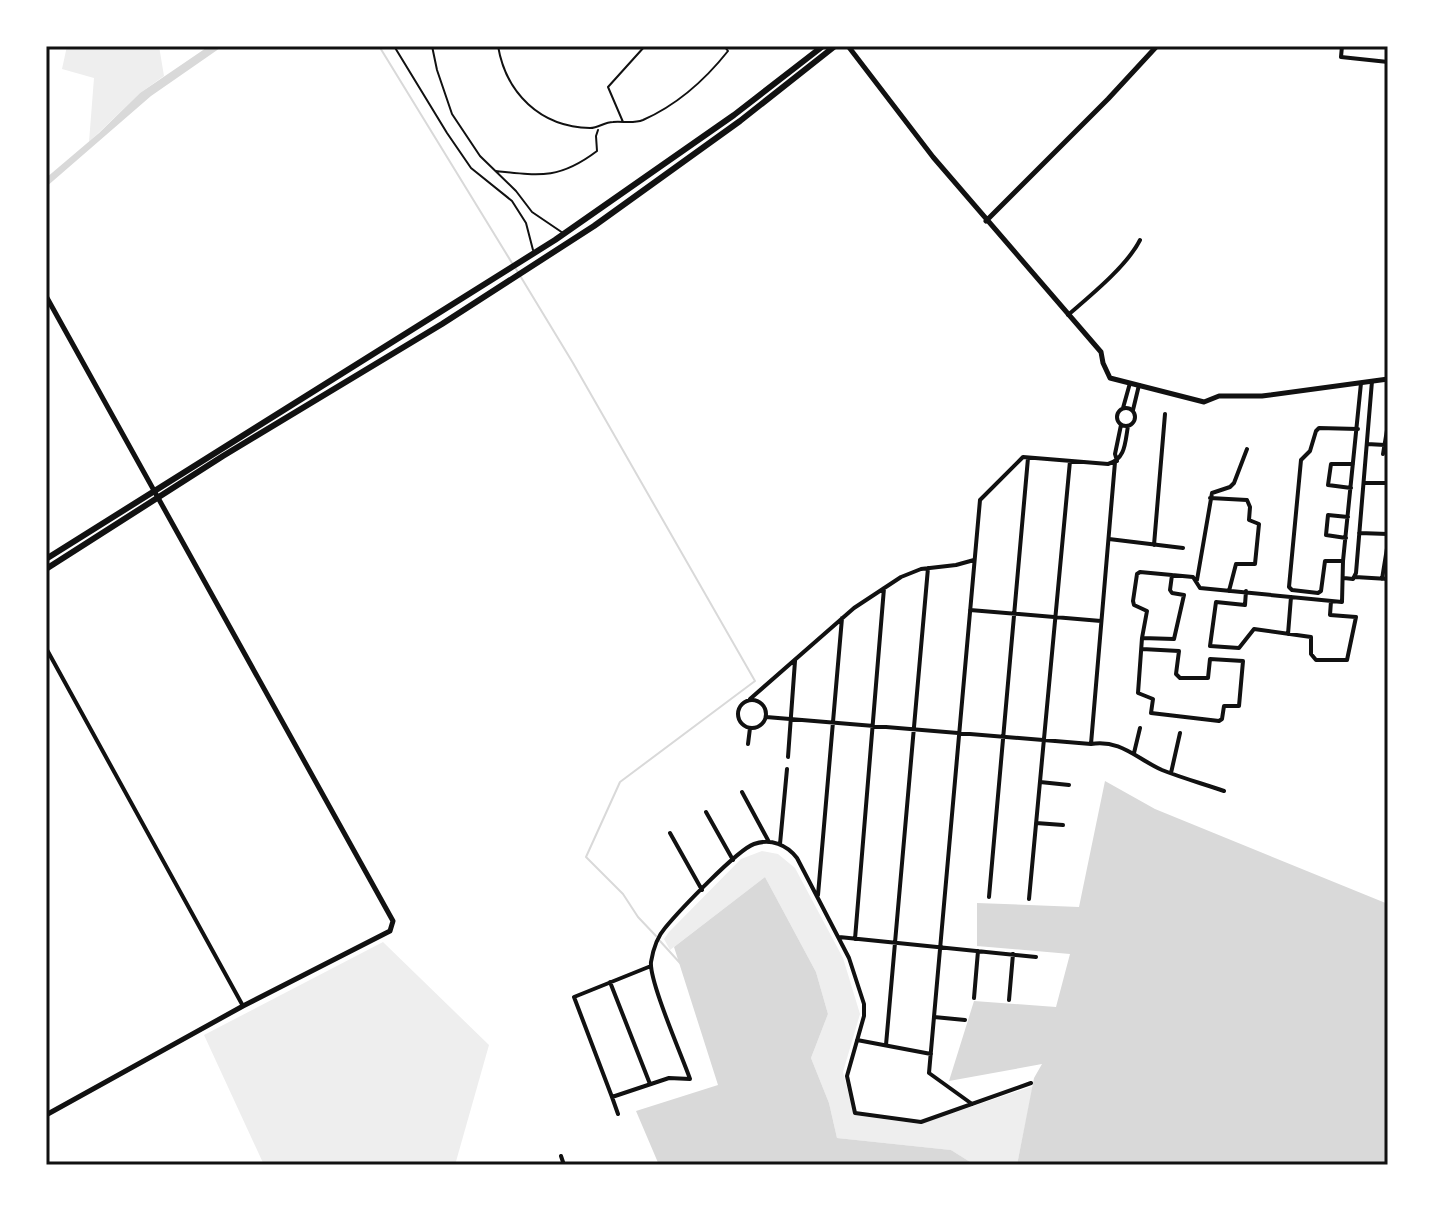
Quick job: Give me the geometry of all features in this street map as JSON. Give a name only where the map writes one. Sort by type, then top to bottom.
[{"type":"main road","points":[[46,559],[564,234],[734,115],[823,46]]},
{"type":"main road","points":[[46,569],[442,324],[594,226],[740,121],[835,46]]},
{"type":"street","points":[[848,46],[933,157],[1101,352],[1110,378],[1204,402],[1219,396],[1262,396],[1388,379]]},
{"type":"street","points":[[986,221],[1157,46]]},
{"type":"street","points":[[1342,46],[1341,57],[1388,62]]},
{"type":"street","points":[[1068,315],[1097,290],[1140,240]]},
{"type":"street","points":[[46,296],[393,921],[390,931],[243,1006],[46,1115]]},
{"type":"street","points":[[1355,577],[1372,381]]},
{"type":"street","points":[[1091,744],[1115,454],[1121,425],[1116,416],[1123,408],[1130,383]]},
{"type":"street","points":[[1210,659],[1243,661],[1239,706],[1224,706],[1219,721],[1151,713],[1153,699],[1138,693],[1142,638],[1148,616],[1147,611],[1134,605],[1137,574],[1193,577],[1200,588],[1342,602],[1343,561],[1361,383]]},
{"type":"street","points":[[972,1104],[929,1073],[980,500],[1023,457],[1116,462],[1123,455],[1128,426],[1135,420],[1132,411],[1139,385]]},
{"type":"street","points":[[1123,408],[1132,411]]},
{"type":"street","points":[[1154,545],[1165,414]]},
{"type":"street","points":[[1343,561],[1325,561],[1321,591],[1318,593],[1292,590],[1287,583],[1301,460],[1310,451],[1319,428],[1369,424]]},
{"type":"street","points":[[1383,454],[1388,424]]},
{"type":"street","points":[[1121,425],[1128,426]]},
{"type":"street","points":[[1367,444],[1385,445]]},
{"type":"street","points":[[1196,583],[1210,498],[1217,490],[1234,483],[1247,449]]},
{"type":"street","points":[[989,897],[1028,458]]},
{"type":"street","points":[[1029,899],[1070,461]]},
{"type":"street","points":[[1351,488],[1328,485],[1331,464],[1353,464]]},
{"type":"street","points":[[1364,483],[1388,483]]},
{"type":"street","points":[[1210,498],[1249,502],[1247,517],[1259,524],[1255,564],[1236,564],[1229,591]]},
{"type":"street","points":[[1350,498],[1362,498]]},
{"type":"street","points":[[1346,538],[1326,535],[1328,515],[1348,517]]},
{"type":"street","points":[[1359,533],[1388,534]]},
{"type":"street","points":[[1109,539],[1183,548]]},
{"type":"street","points":[[1344,578],[1385,579],[1388,542]]},
{"type":"street","points":[[750,699],[764,704],[766,717],[762,724],[750,728],[743,725],[738,715],[741,704],[842,618],[907,574],[975,559]]},
{"type":"street","points":[[886,1045],[928,568]]},
{"type":"street","points":[[1142,638],[1174,639],[1184,595],[1170,590],[1172,575]]},
{"type":"street","points":[[855,939],[884,588]]},
{"type":"street","points":[[1142,649],[1179,651],[1176,674],[1180,678],[1208,678],[1216,602],[1245,605],[1246,591]]},
{"type":"street","points":[[1288,634],[1291,597]]},
{"type":"street","points":[[1210,646],[1239,648],[1254,629],[1313,638],[1311,654],[1316,660],[1347,660],[1356,617],[1330,615],[1331,601]]},
{"type":"street","points":[[970,610],[1101,621]]},
{"type":"street","points":[[818,898],[842,618]]},
{"type":"street","points":[[46,648],[243,1006]]},
{"type":"street","points":[[788,757],[795,659]]},
{"type":"street","points":[[766,717],[1113,744],[1171,773],[1224,791]]},
{"type":"street","points":[[748,744],[750,728]]},
{"type":"street","points":[[1134,754],[1140,728]]},
{"type":"street","points":[[1171,773],[1180,733]]},
{"type":"street","points":[[780,844],[787,769]]},
{"type":"street","points":[[1040,782],[1069,785]]},
{"type":"street","points":[[742,792],[769,842]]},
{"type":"street","points":[[706,812],[733,860]]},
{"type":"street","points":[[1036,823],[1063,825]]},
{"type":"street","points":[[670,833],[702,890]]},
{"type":"street","points":[[612,1097],[669,1078],[690,1079],[651,971],[654,949],[664,929],[733,860],[751,845],[769,842],[780,844],[797,858],[849,958],[864,1004],[864,1016],[847,1076],[855,1113],[921,1122],[1031,1083]]},
{"type":"street","points":[[838,937],[1036,957]]},
{"type":"street","points":[[974,998],[978,951]]},
{"type":"street","points":[[1009,1000],[1013,954]]},
{"type":"street","points":[[618,1114],[574,997],[651,966]]},
{"type":"street","points":[[610,982],[650,1084]]},
{"type":"street","points":[[934,1017],[965,1020]]},
{"type":"street","points":[[857,1040],[931,1054]]},
{"type":"street","points":[[561,1156],[564,1165]]},
{"type":"lane","points":[[394,46],[471,168],[512,201],[526,223],[534,253]]},
{"type":"lane","points":[[432,46],[452,114],[475,149],[532,212],[564,234]]},
{"type":"lane","points":[[498,46],[510,83],[525,104],[548,119],[566,125],[599,127],[607,123],[641,121],[681,99],[714,69],[728,51],[724,46]]},
{"type":"lane","points":[[624,123],[608,87],[645,46]]},
{"type":"lane","points":[[495,170],[533,175],[576,166],[597,151],[599,127]]},
{"type":"shaded area","points":[[67,46],[159,46],[164,76],[140,93],[89,142],[94,78],[62,69]]},
{"type":"shaded area","points":[[209,46],[223,46],[151,96],[46,187],[46,178],[140,93]]},
{"type":"shaded area","points":[[1105,781],[1155,809],[1388,904],[1388,1165],[1017,1165],[1034,1078],[1042,1064],[949,1081],[974,1001],[1056,1007],[1070,954],[977,946],[977,903],[1079,907]]},
{"type":"shaded area","points":[[762,851],[778,854],[795,868],[843,958],[860,1014],[843,1072],[854,1115],[920,1124],[1033,1086],[1017,1165],[975,1165],[951,1150],[837,1138],[829,1103],[811,1058],[828,1014],[816,972],[765,877],[670,950],[664,939],[669,932],[741,859]]},
{"type":"shaded area","points":[[765,877],[816,972],[828,1014],[811,1058],[829,1103],[837,1138],[951,1150],[975,1165],[659,1165],[636,1111],[718,1085],[674,947]]},
{"type":"shaded area","points":[[383,942],[489,1045],[455,1165],[264,1165],[204,1035]]},
{"type":"waterway","points":[[379,46],[512,263]]},
{"type":"waterway","points":[[516,269],[755,681],[620,782],[586,857],[623,894],[638,917],[656,936]]},
{"type":"waterway","points":[[660,941],[680,963]]}]
